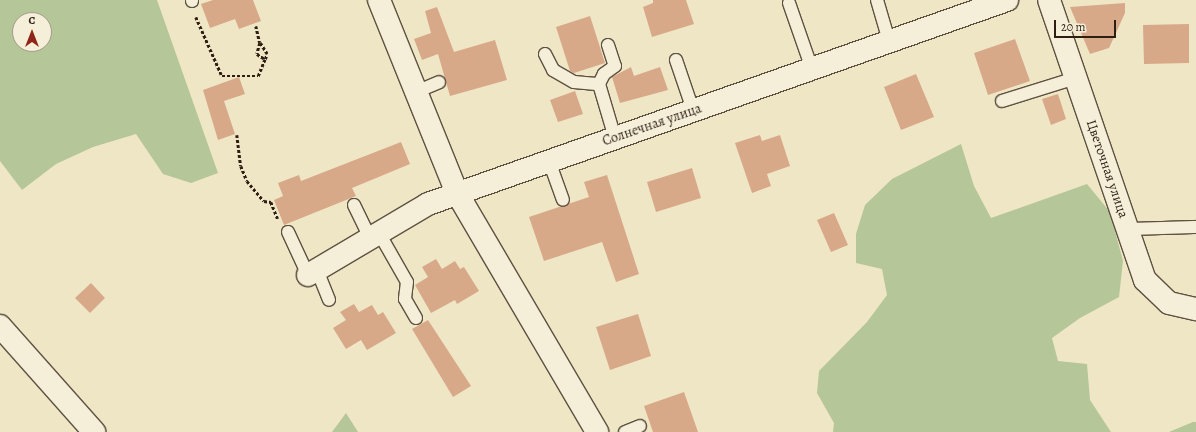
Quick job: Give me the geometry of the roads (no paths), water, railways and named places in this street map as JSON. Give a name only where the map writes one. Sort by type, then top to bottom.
[{"type":"street","points":[[379,0],[457,193],[597,432]]},
{"type":"street","name":"Солнечная улица","points":[[313,273],[428,204],[1007,0]]},
{"type":"street","name":"Цветочная улица","points":[[1048,0],[1145,280],[1169,303],[1196,309]]},
{"type":"street","points":[[0,326],[94,432]]},
{"type":"lane","points":[[877,0],[889,41]]},
{"type":"lane","points":[[789,3],[812,69]]},
{"type":"lane","points":[[608,46],[615,66],[604,74],[599,84],[615,138]]},
{"type":"lane","points":[[545,54],[553,70],[574,82],[599,84]]},
{"type":"lane","points":[[676,60],[693,110]]},
{"type":"lane","points":[[1002,101],[1076,78]]},
{"type":"lane","points":[[416,92],[439,82]]},
{"type":"lane","points":[[549,161],[563,200]]},
{"type":"lane","points":[[354,205],[407,282],[405,299],[416,318]]},
{"type":"lane","points":[[1128,229],[1196,227]]},
{"type":"lane","points":[[288,232],[329,300]]},
{"type":"lane","points":[[625,432],[640,426]]}]
